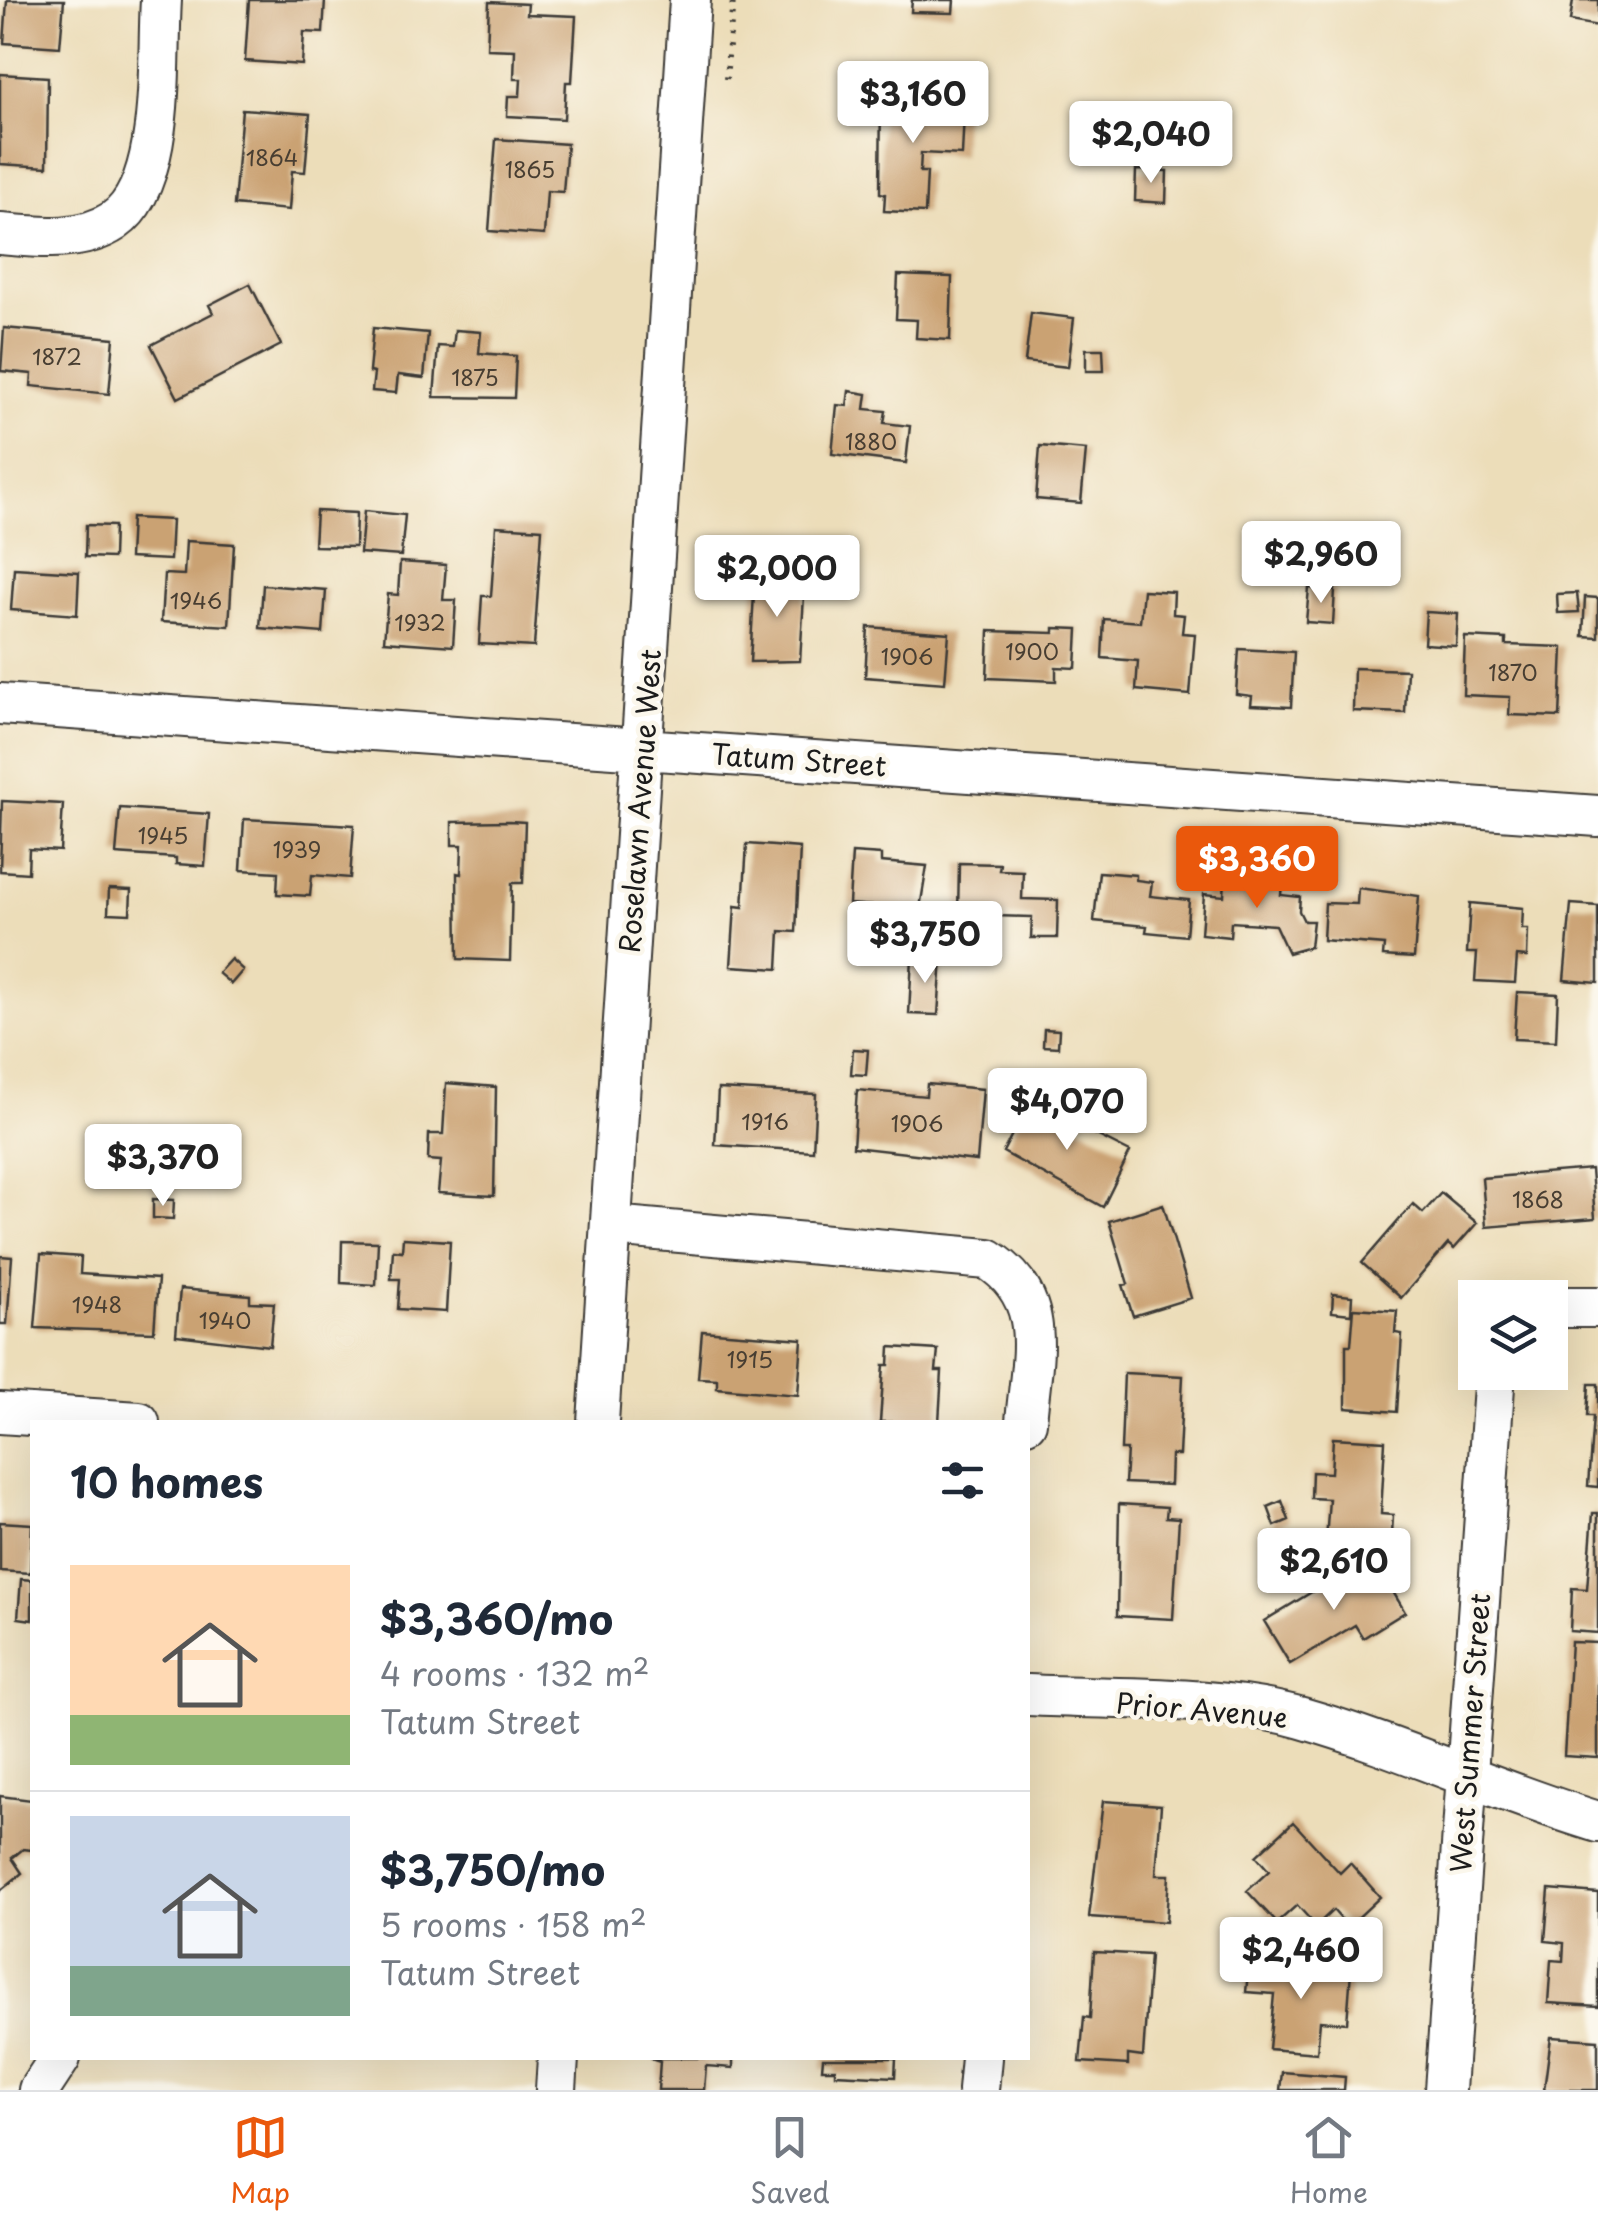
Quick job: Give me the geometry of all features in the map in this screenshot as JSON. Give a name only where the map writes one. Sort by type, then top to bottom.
[{"type":"street","points":[[0,234],[55,238],[90,232],[113,222],[132,204],[145,183],[151,152],[161,0]]},
{"type":"street","name":"Roselawn Avenue West","points":[[598,1420],[690,0]]},
{"type":"street","name":"Tatum Street","points":[[0,704],[1598,816]]},
{"type":"street","points":[[612,1226],[988,1258],[1010,1272],[1026,1294],[1033,1331],[1026,1420]]},
{"type":"street","points":[[1568,1307],[1598,1307]]},
{"type":"street","name":"West Summer Street","points":[[1445,2090],[1493,1390]]},
{"type":"street","points":[[0,1413],[108,1420]]},
{"type":"street","name":"Prior Avenue","points":[[1030,1695],[1223,1706],[1299,1717],[1466,1779],[1598,1822]]},
{"type":"street","points":[[39,2090],[59,2060]]},
{"type":"street","points":[[556,2090],[558,2060]]},
{"type":"street","points":[[978,2090],[981,2060]]},
{"type":"building","points":[[7,0],[64,0],[60,47],[4,43]]},
{"type":"building","points":[[249,0],[325,0],[323,33],[304,32],[302,65],[245,61]]},
{"type":"building","points":[[912,0],[954,0],[953,13],[911,12]]},
{"type":"building","points":[[1573,0],[1598,0],[1598,26],[1570,21]]},
{"type":"building","points":[[489,2],[528,4],[527,14],[576,16],[572,82],[566,82],[564,119],[507,116],[508,96],[520,96],[521,79],[514,79],[515,50],[487,49]]},
{"type":"building","points":[[0,74],[48,77],[47,167],[0,164]]},
{"type":"building","points":[[881,91],[933,94],[933,111],[964,113],[962,155],[921,153],[920,172],[927,172],[925,213],[884,211],[885,194],[880,193]]},
{"type":"building","points":[[242,109],[310,114],[305,172],[292,171],[289,210],[234,205]]},
{"type":"building","points":[[496,139],[567,144],[563,192],[547,191],[544,235],[489,231]]},
{"type":"building","points":[[1136,170],[1167,171],[1166,203],[1135,201]]},
{"type":"building","points":[[898,275],[952,277],[950,340],[916,338],[917,320],[896,319]]},
{"type":"building","points":[[250,284],[281,345],[178,398],[151,345],[213,313],[209,305]]},
{"type":"building","points":[[1031,313],[1074,318],[1068,367],[1025,362]]},
{"type":"building","points":[[4,328],[114,338],[109,394],[31,386],[32,374],[1,371]]},
{"type":"building","points":[[373,328],[428,333],[424,378],[398,375],[396,393],[372,391],[374,373],[369,372]]},
{"type":"building","points":[[455,330],[481,332],[479,353],[516,356],[514,398],[434,397],[438,346],[453,347]]},
{"type":"building","points":[[1086,349],[1103,349],[1104,371],[1086,371]]},
{"type":"building","points":[[849,391],[867,394],[865,409],[886,411],[884,423],[910,426],[906,463],[832,454],[837,405],[847,406]]},
{"type":"building","points":[[1040,446],[1086,450],[1081,503],[1036,499]]},
{"type":"building","points":[[316,511],[356,513],[355,547],[314,546]]},
{"type":"building","points":[[364,511],[405,515],[401,556],[360,553]]},
{"type":"building","points":[[131,518],[172,520],[170,560],[129,558]]},
{"type":"building","points":[[86,525],[114,526],[113,558],[85,557]]},
{"type":"building","points":[[496,526],[542,529],[534,647],[479,644],[482,596],[491,596]]},
{"type":"building","points":[[186,541],[234,544],[229,626],[161,622],[164,574],[184,575]]},
{"type":"building","points":[[400,562],[446,565],[443,600],[456,600],[453,646],[384,641],[388,594],[398,595]]},
{"type":"building","points":[[14,568],[79,572],[77,615],[11,610]]},
{"type":"building","points":[[755,577],[805,580],[800,661],[750,662]]},
{"type":"building","points":[[263,585],[326,590],[323,633],[260,628]]},
{"type":"building","points":[[1309,588],[1335,590],[1333,624],[1306,622]]},
{"type":"building","points":[[1143,590],[1174,592],[1173,614],[1184,615],[1182,633],[1195,634],[1190,695],[1136,690],[1138,661],[1102,658],[1104,619],[1140,622]]},
{"type":"building","points":[[1577,593],[1579,612],[1558,613],[1557,594]]},
{"type":"building","points":[[1585,597],[1598,598],[1598,637],[1583,636]]},
{"type":"building","points":[[1426,612],[1458,614],[1456,646],[1424,644]]},
{"type":"building","points":[[868,627],[949,633],[945,683],[865,677]]},
{"type":"building","points":[[1054,628],[1078,629],[1076,668],[1056,667],[1056,681],[987,678],[989,631],[1054,633]]},
{"type":"building","points":[[1465,637],[1506,639],[1506,645],[1563,647],[1560,717],[1509,715],[1510,697],[1463,695]]},
{"type":"building","points":[[1239,649],[1294,652],[1291,707],[1251,705],[1252,696],[1236,694]]},
{"type":"building","points":[[1354,668],[1407,670],[1405,713],[1353,711]]},
{"type":"building","points":[[2,801],[63,804],[60,851],[29,849],[28,873],[0,871]]},
{"type":"building","points":[[120,808],[209,814],[205,866],[176,864],[176,858],[116,854]]},
{"type":"building","points":[[244,819],[354,825],[350,878],[312,875],[310,896],[277,894],[278,872],[241,870]]},
{"type":"building","points":[[452,822],[525,822],[523,883],[512,883],[510,961],[458,959],[457,873],[461,874],[462,845],[452,845]]},
{"type":"building","points":[[747,844],[800,848],[796,932],[780,931],[778,969],[731,966],[735,906],[743,907]]},
{"type":"building","points":[[852,853],[881,855],[881,862],[927,866],[915,938],[869,934],[872,906],[849,904]]},
{"type":"building","points":[[959,863],[1000,864],[999,870],[1023,871],[1022,899],[1058,900],[1057,938],[1031,938],[1032,917],[958,915]]},
{"type":"building","points":[[1099,872],[1136,875],[1136,880],[1152,882],[1150,896],[1189,900],[1186,936],[1146,932],[1147,926],[1094,921]]},
{"type":"building","points":[[1247,876],[1268,878],[1268,882],[1282,884],[1281,895],[1300,897],[1299,911],[1304,921],[1313,921],[1310,947],[1288,953],[1275,925],[1231,922],[1230,937],[1201,934],[1204,894],[1224,896],[1225,879],[1247,881]]},
{"type":"building","points":[[1358,888],[1419,896],[1414,958],[1383,956],[1384,945],[1323,940],[1325,903],[1357,904]]},
{"type":"building","points":[[109,889],[131,890],[130,914],[108,913]]},
{"type":"building","points":[[1470,903],[1523,908],[1522,929],[1528,929],[1527,957],[1517,956],[1515,983],[1475,981],[1477,953],[1467,953]]},
{"type":"building","points":[[1571,904],[1598,906],[1598,983],[1564,980]]},
{"type":"building","points":[[912,957],[942,958],[938,1015],[909,1014]]},
{"type":"building","points":[[231,959],[243,970],[231,984],[218,973]]},
{"type":"building","points":[[1517,992],[1558,994],[1556,1041],[1514,1039]]},
{"type":"building","points":[[1044,1029],[1059,1030],[1058,1047],[1043,1046]]},
{"type":"building","points":[[853,1049],[868,1050],[866,1075],[851,1074]]},
{"type":"building","points":[[446,1083],[496,1087],[494,1196],[438,1193],[441,1161],[428,1160],[429,1134],[443,1134]]},
{"type":"building","points":[[927,1084],[983,1089],[977,1161],[853,1147],[857,1090],[926,1096]]},
{"type":"building","points":[[718,1089],[816,1094],[813,1151],[715,1145]]},
{"type":"building","points":[[1029,1101],[1130,1152],[1103,1207],[1003,1152]]},
{"type":"building","points":[[1591,1169],[1595,1218],[1486,1227],[1482,1178]]},
{"type":"building","points":[[1441,1193],[1477,1223],[1454,1249],[1448,1244],[1401,1298],[1362,1263],[1413,1204],[1423,1213]]},
{"type":"building","points":[[153,1199],[174,1200],[173,1219],[153,1218]]},
{"type":"building","points":[[1163,1204],[1191,1298],[1133,1316],[1109,1221]]},
{"type":"building","points":[[403,1238],[450,1241],[446,1312],[398,1309],[400,1279],[391,1279],[393,1250],[402,1251]]},
{"type":"building","points":[[342,1241],[378,1242],[376,1285],[341,1283]]},
{"type":"building","points":[[41,1254],[81,1257],[80,1274],[158,1279],[154,1332],[35,1328]]},
{"type":"building","points":[[0,1256],[12,1257],[7,1324],[0,1324]]},
{"type":"building","points":[[180,1289],[250,1295],[250,1302],[274,1303],[270,1346],[176,1335]]},
{"type":"building","points":[[1333,1294],[1352,1296],[1351,1314],[1332,1312]]},
{"type":"building","points":[[1354,1308],[1397,1311],[1395,1333],[1402,1334],[1397,1412],[1346,1408],[1346,1345],[1351,1345]]},
{"type":"building","points":[[702,1331],[802,1339],[798,1395],[717,1388],[717,1379],[698,1378]]},
{"type":"building","points":[[890,1347],[938,1350],[936,1371],[942,1371],[939,1420],[880,1420],[884,1365],[889,1365]]},
{"type":"building","points":[[1124,1373],[1183,1376],[1179,1455],[1171,1455],[1170,1485],[1125,1483],[1127,1450],[1121,1450]]},
{"type":"building","points":[[1589,1384],[1598,1384],[1598,1487],[1588,1486],[1593,1416],[1587,1416]]},
{"type":"building","points":[[1333,1438],[1385,1441],[1381,1514],[1393,1515],[1391,1554],[1352,1553],[1352,1543],[1326,1541],[1329,1499],[1311,1498],[1312,1472],[1331,1473]]},
{"type":"building","points":[[1282,1501],[1289,1520],[1275,1526],[1268,1507]]},
{"type":"building","points":[[1119,1504],[1167,1507],[1166,1517],[1179,1518],[1173,1619],[1117,1616]]},
{"type":"building","points":[[1593,1513],[1598,1513],[1598,1633],[1570,1631],[1572,1588],[1587,1589]]},
{"type":"building","points":[[0,1522],[30,1524],[30,1573],[0,1571]]},
{"type":"building","points":[[1358,1564],[1368,1581],[1382,1573],[1405,1612],[1363,1638],[1355,1625],[1290,1664],[1264,1621]]},
{"type":"building","points":[[21,1579],[30,1580],[30,1620],[18,1618]]},
{"type":"building","points":[[1571,1642],[1598,1643],[1598,1758],[1564,1756]]},
{"type":"building","points":[[0,1796],[30,1800],[30,1850],[23,1849],[12,1858],[22,1873],[0,1891]]},
{"type":"building","points":[[1103,1801],[1161,1805],[1156,1875],[1169,1875],[1166,1922],[1089,1917]]},
{"type":"building","points":[[1293,1822],[1340,1873],[1350,1863],[1380,1897],[1348,1927],[1333,1910],[1316,1926],[1297,1905],[1277,1923],[1247,1891],[1269,1871],[1256,1856]]},
{"type":"building","points":[[1549,1889],[1598,1893],[1598,2006],[1548,2003],[1551,1960],[1563,1961],[1564,1943],[1545,1941]]},
{"type":"building","points":[[1094,1952],[1150,1955],[1143,2057],[1128,2055],[1128,2065],[1080,2062],[1084,2017],[1090,2018]]},
{"type":"building","points":[[1249,1963],[1351,1971],[1347,2023],[1320,2021],[1317,2053],[1269,2049],[1274,1994],[1246,1992]]},
{"type":"building","points":[[1551,2037],[1598,2040],[1598,2090],[1544,2090]]},
{"type":"building","points":[[657,2060],[733,2060],[733,2068],[706,2066],[704,2090],[658,2090]]},
{"type":"building","points":[[823,2060],[896,2060],[895,2077],[835,2074],[835,2069],[822,2069]]},
{"type":"building","points":[[1282,2072],[1345,2077],[1344,2090],[1280,2090]]}]
